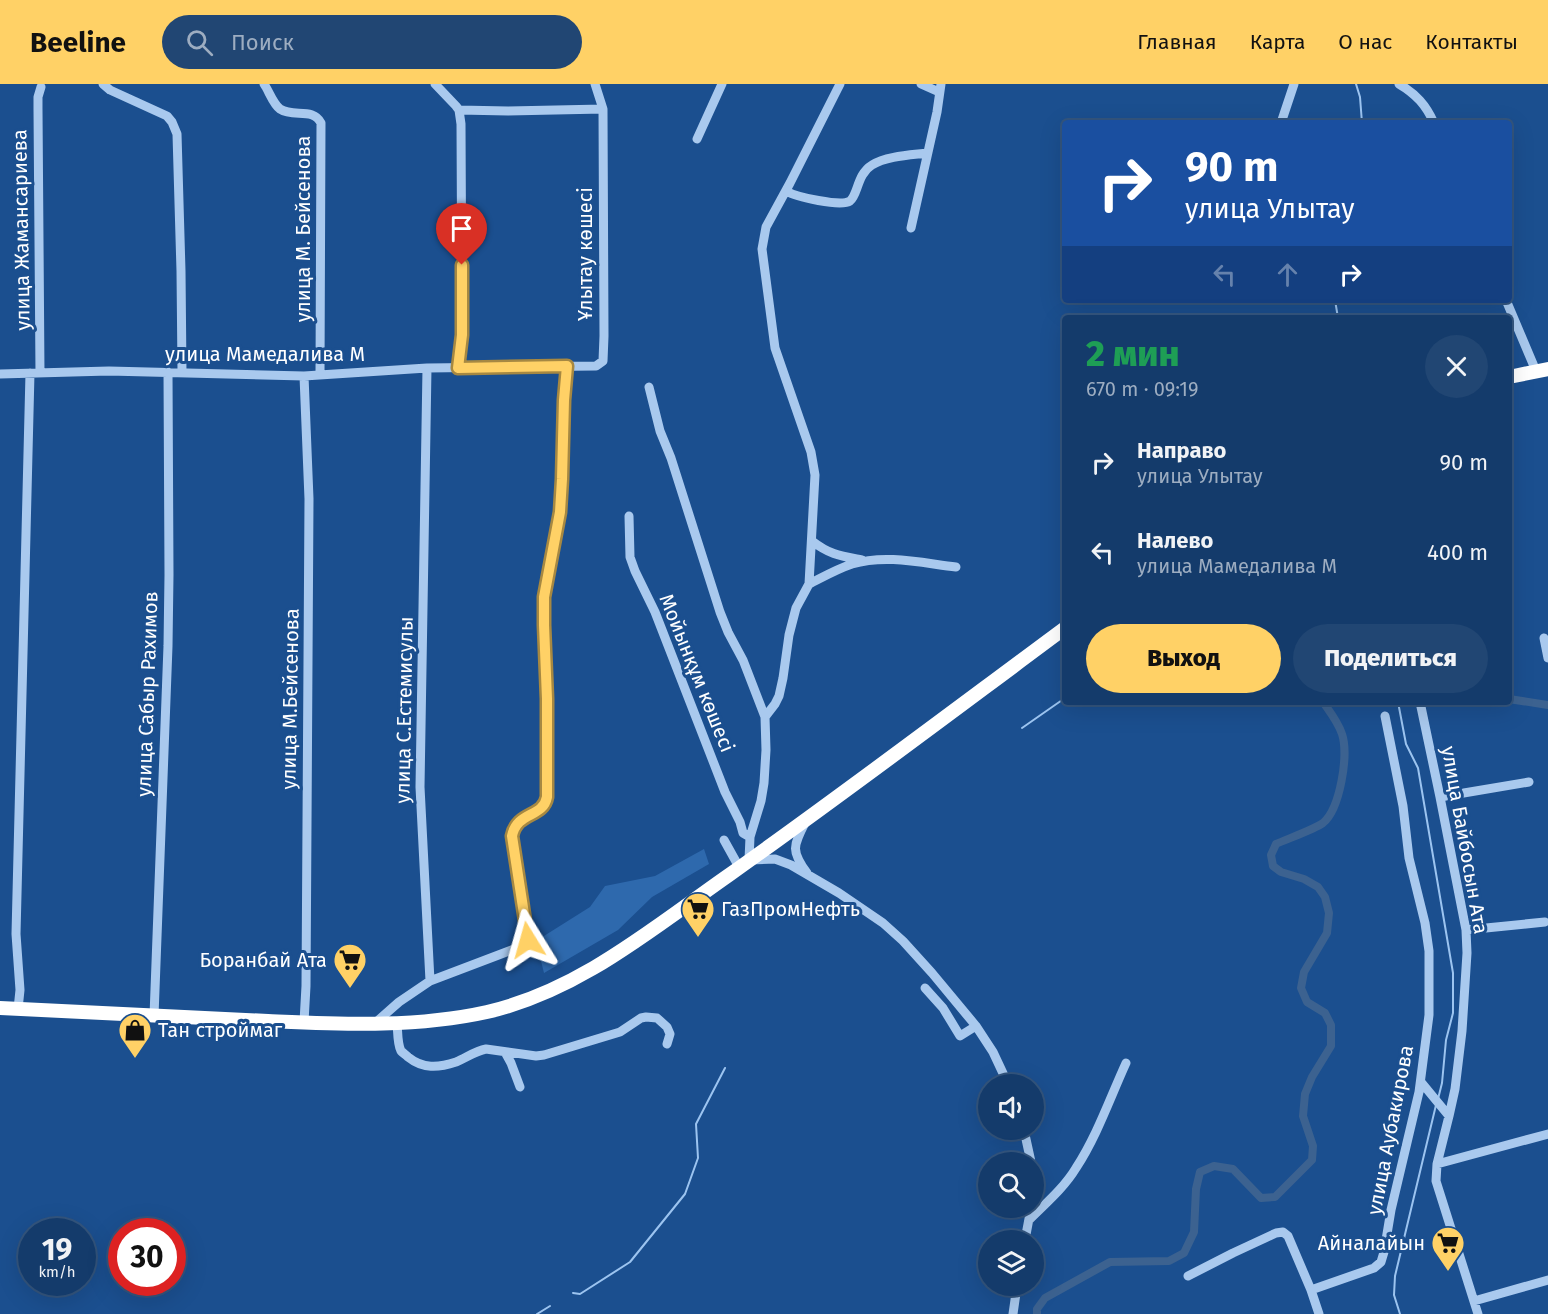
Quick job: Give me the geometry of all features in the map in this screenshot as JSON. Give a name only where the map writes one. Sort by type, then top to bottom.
[{"type":"highway","points":[[1512,376],[1542,370]]},
{"type":"highway","points":[[0,1008],[374,1024],[434,1020],[486,1012],[532,998],[565,984],[613,957],[807,819],[1062,630]]},
{"type":"street","points":[[103,84],[110,90],[167,116],[177,134],[182,372]]},
{"type":"street","name":"улица М. Бейсенова","points":[[264,84],[281,110],[312,114],[321,123],[320,375]]},
{"type":"street","points":[[435,84],[459,110],[461,124],[462,335],[458,368]]},
{"type":"street","points":[[459,110],[603,109],[595,84]]},
{"type":"street","points":[[697,139],[722,84]]},
{"type":"street","points":[[765,717],[779,696],[796,608],[809,585],[814,464],[775,348],[762,249],[766,228],[840,84]]},
{"type":"street","points":[[911,228],[937,112],[940,88],[921,84]]},
{"type":"street","points":[[1282,120],[1294,84]]},
{"type":"street","points":[[1399,84],[1418,97],[1432,120]]},
{"type":"street","name":"улица Жамансариева","points":[[18,1009],[20,990],[16,934],[35,373],[38,97],[40,87]]},
{"type":"street","name":"Ұлытау көшесі","points":[[567,366],[596,366],[603,361],[604,356],[603,109]]},
{"type":"street","points":[[786,191],[814,200],[843,203],[850,201],[855,195],[857,184],[873,164],[927,153]]},
{"type":"street","points":[[1508,303],[1542,370]]},
{"type":"street","points":[[374,1024],[399,1002],[430,981],[522,946],[528,940],[512,836],[516,825],[540,809],[547,797],[544,597],[560,512],[567,366]]},
{"type":"street","name":"улица Мамедалива М","points":[[0,374],[109,371],[304,376],[427,368],[567,366]]},
{"type":"street","name":"улица С.Естемисулы","points":[[427,368],[420,787],[430,981]]},
{"type":"street","name":"улица Сабыр Рахимов","points":[[154,1016],[168,646],[168,372]]},
{"type":"street","name":"улица М.Бейсенова","points":[[304,376],[309,499],[304,1022]]},
{"type":"street","points":[[649,387],[660,431],[671,458],[720,612],[743,660],[765,717]]},
{"type":"street","name":"Мойынқұм көшесі","points":[[629,516],[630,558],[655,612],[725,792],[743,833],[750,837]]},
{"type":"street","points":[[812,541],[824,550],[866,561]]},
{"type":"street","points":[[809,585],[843,568],[866,561],[912,561],[956,567]]},
{"type":"street","points":[[1544,638],[1548,658]]},
{"type":"street","name":"улица Байбосын Ата","points":[[1421,705],[1466,930],[1467,953],[1463,1020],[1455,1089],[1437,1164],[1436,1181],[1478,1314]]},
{"type":"street","name":"улица Аубакирова","points":[[1311,1290],[1374,1268],[1381,1262],[1421,1082],[1429,1015],[1429,951],[1425,922],[1409,858],[1403,806],[1385,716]]},
{"type":"street","name":"Мойынқұм көшесі","points":[[744,864],[764,783],[765,717]]},
{"type":"street","points":[[1440,797],[1529,782]]},
{"type":"street","points":[[807,819],[796,841],[795,850],[800,864],[808,875]]},
{"type":"street","points":[[724,840],[744,864],[768,859],[782,861],[869,913],[903,941],[976,1026],[993,1052],[1003,1074]]},
{"type":"street","points":[[1466,930],[1545,922]]},
{"type":"street","points":[[925,988],[943,1008],[960,1036],[976,1026]]},
{"type":"street","points":[[397,1023],[401,1051],[406,1059],[435,1068],[457,1062],[479,1050],[486,1049],[536,1056],[544,1055],[620,1032],[641,1018],[650,1016],[657,1018],[667,1027],[669,1034],[667,1044]]},
{"type":"street","points":[[504,1052],[520,1087]]},
{"type":"street","points":[[1028,1230],[1029,1220],[1076,1169],[1126,1063]]},
{"type":"street","points":[[1421,1082],[1449,1116]]},
{"type":"street","points":[[1437,1164],[1548,1134]]},
{"type":"street","points":[[1188,1276],[1275,1233],[1283,1232],[1288,1236],[1319,1314]]},
{"type":"street","points":[[1474,1301],[1548,1280]]},
{"type":"street","points":[[1013,1314],[1016,1296]]},
{"type":"shaded area","points":[[704,849],[709,864],[652,897],[618,930],[544,973],[536,941],[590,907],[605,886],[655,876]]},
{"type":"waterway","points":[[1356,84],[1360,97],[1362,120]]},
{"type":"waterway","points":[[1336,303],[1338,315]]},
{"type":"waterway","points":[[1512,699],[1548,705]]},
{"type":"waterway","points":[[1022,728],[1062,700]]},
{"type":"waterway","points":[[1037,1314],[1037,1309],[1045,1298],[1110,1262],[1169,1261],[1184,1253],[1194,1232],[1196,1189],[1200,1172],[1214,1166],[1233,1169],[1261,1198],[1275,1197],[1312,1160],[1313,1146],[1303,1116],[1305,1094],[1312,1077],[1331,1046],[1331,1025],[1325,1013],[1307,1002],[1301,988],[1304,972],[1327,933],[1329,913],[1325,897],[1318,887],[1304,879],[1281,872],[1273,866],[1271,855],[1276,844],[1323,823],[1334,806],[1342,781],[1344,743],[1338,725],[1325,705]]},
{"type":"waterway","points":[[1399,705],[1406,744],[1418,768],[1453,973],[1453,1013],[1446,1040],[1442,1083],[1438,1099]]},
{"type":"waterway","points":[[573,1293],[580,1294],[630,1262],[685,1194],[698,1158],[696,1124],[725,1068]]},
{"type":"waterway","points":[[1400,1314],[1394,1295],[1395,1276],[1436,1105]]},
{"type":"waterway","points":[[537,1314],[550,1306]]},
{"type":"place","name":"ГазПромНефть","points":[[698,938]]},
{"type":"place","name":"Боранбай Ата","points":[[350,989]]},
{"type":"place","name":"Тан строймаг","points":[[135,1059]]},
{"type":"place","name":"Айналайын","points":[[1448,1272]]},
{"type":"route","points":[[462,265],[462,335],[458,368],[567,366],[560,512],[544,597],[547,797],[540,809],[516,825],[512,836],[528,940]]}]
